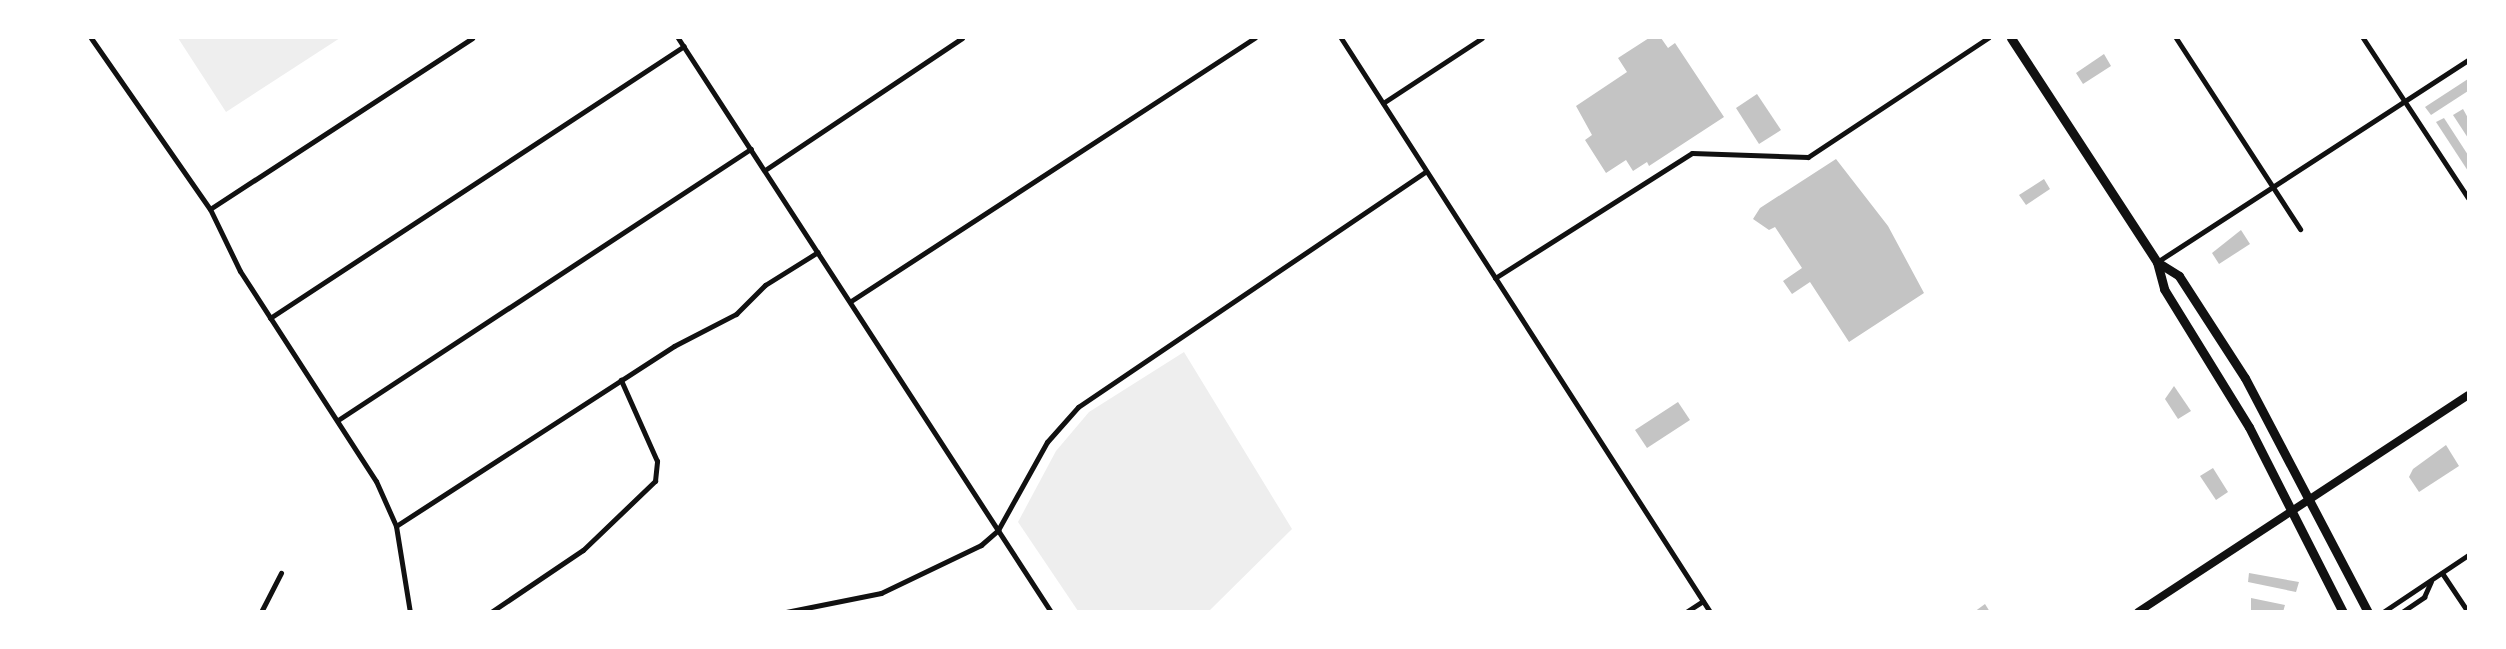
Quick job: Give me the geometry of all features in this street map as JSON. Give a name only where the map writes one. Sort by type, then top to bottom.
[{"type":"main road","points":[[2011,38],[2157,262],[2164,289],[2249,427],[2343,612]]},
{"type":"main road","points":[[2157,262],[2179,276],[2228,350],[2310,499],[2368,612]]},
{"type":"main road","points":[[2138,612],[2469,395]]},
{"type":"street","points":[[91,38],[210,209],[270,318],[376,481],[396,526],[410,612]]},
{"type":"street","points":[[210,209],[472,38]]},
{"type":"street","points":[[678,38],[1051,612]]},
{"type":"street","points":[[765,170],[962,38]]},
{"type":"street","points":[[851,301],[1255,38]]},
{"type":"street","points":[[1341,38],[1710,612]]},
{"type":"street","points":[[1383,102],[1482,38]]},
{"type":"street","points":[[1496,278],[1692,153],[1808,157],[1988,38]]},
{"type":"street","points":[[2176,38],[2300,229]]},
{"type":"street","points":[[2362,38],[2469,198]]},
{"type":"street","points":[[270,318],[684,46]]},
{"type":"street","points":[[2157,262],[2469,60]]},
{"type":"street","points":[[338,420],[751,149]]},
{"type":"street","points":[[786,612],[895,589],[975,549],[998,530],[1047,442],[1078,407],[1426,171]]},
{"type":"street","points":[[396,526],[621,381],[736,314],[765,285],[818,252]]},
{"type":"street","points":[[491,612],[583,550],[655,481],[657,461],[621,381]]},
{"type":"street","points":[[2383,612],[2469,555]]},
{"type":"street","points":[[261,612],[281,573]]},
{"type":"street","points":[[2442,573],[2468,612]]},
{"type":"street","points":[[2402,612],[2424,597],[2432,579]]},
{"type":"street","points":[[1686,612],[1703,601]]},
{"type":"shaded area","points":[[178,38],[340,38],[226,112]]},
{"type":"shaded area","points":[[1184,352],[1292,529],[1209,611],[1078,611],[1018,522],[1056,451],[1089,412]]},
{"type":"building","points":[[1649,38],[1661,38],[1668,48],[1675,43],[1724,117],[1649,166],[1647,162],[1633,171],[1626,160],[1606,173],[1585,140],[1592,135],[1576,106],[1627,72],[1618,58]]},
{"type":"building","points":[[2104,54],[2111,66],[2083,84],[2076,73]]},
{"type":"building","points":[[2468,79],[2468,91],[2431,115],[2425,107]]},
{"type":"building","points":[[1757,94],[1781,130],[1759,144],[1736,108]]},
{"type":"building","points":[[2463,109],[2468,118],[2468,138],[2453,115]]},
{"type":"building","points":[[2444,118],[2468,155],[2468,171],[2436,122]]},
{"type":"building","points":[[1836,159],[1888,226],[1924,293],[1849,342],[1810,282],[1792,294],[1783,281],[1802,268],[1775,227],[1769,230],[1753,219],[1760,208]]},
{"type":"building","points":[[2044,179],[2050,189],[2026,205],[2019,195]]},
{"type":"building","points":[[2241,230],[2250,244],[2219,264],[2212,253]]},
{"type":"building","points":[[2174,386],[2191,411],[2178,419],[2165,399]]},
{"type":"building","points":[[1678,402],[1690,420],[1647,448],[1635,430]]},
{"type":"building","points":[[2446,445],[2459,466],[2419,492],[2409,477],[2413,469]]},
{"type":"building","points":[[2213,468],[2228,492],[2216,500],[2200,476]]},
{"type":"building","points":[[2249,573],[2299,582],[2296,592],[2248,582]]},
{"type":"building","points":[[2251,598],[2285,605],[2283,612],[2251,612]]},
{"type":"building","points":[[1985,604],[1990,612],[1974,612]]}]
